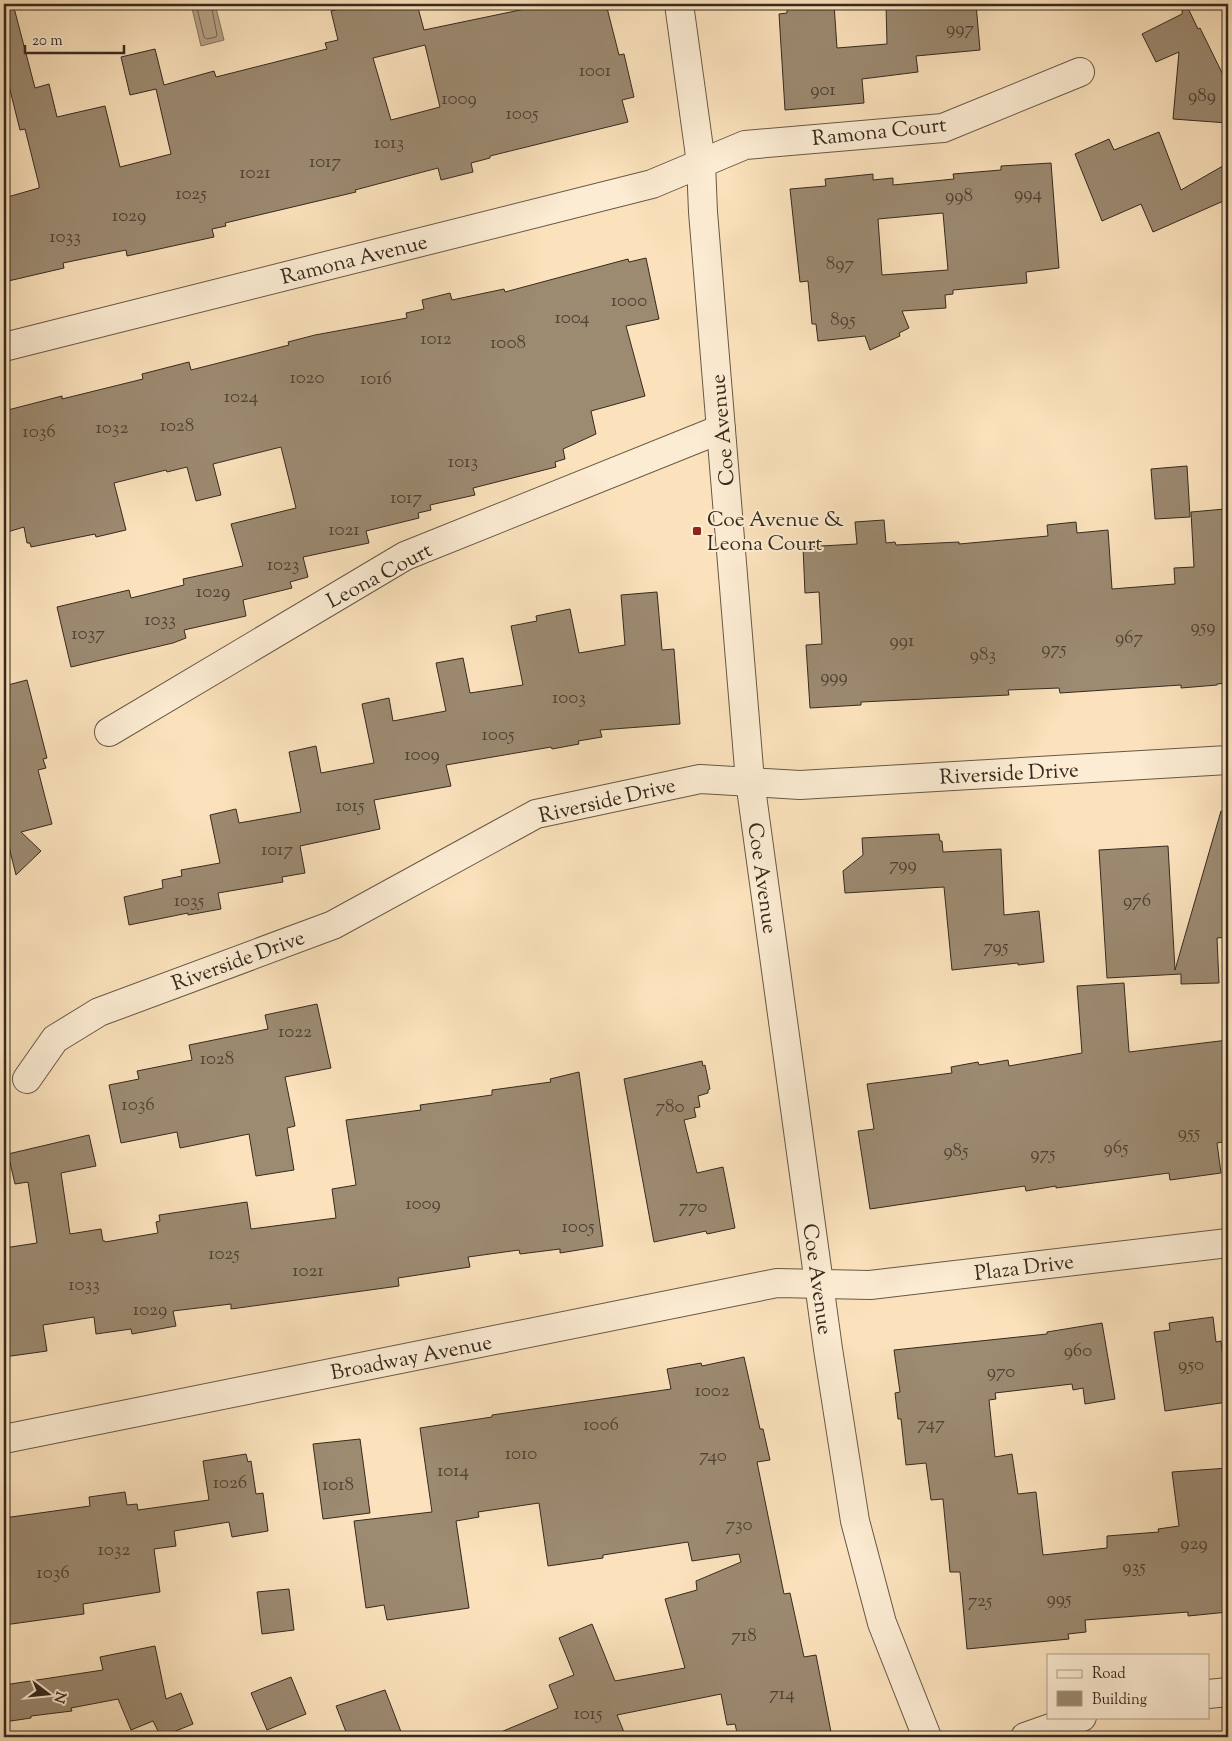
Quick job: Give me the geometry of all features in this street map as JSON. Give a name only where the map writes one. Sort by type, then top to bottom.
[{"type":"street","name":"Coe Avenue","points":[[679,4],[701,163],[750,782],[819,1284],[855,1521],[882,1623],[926,1737]]},
{"type":"street","name":"Ramona Court","points":[[701,163],[744,145],[943,128],[1080,72]]},
{"type":"street","name":"Ramona Avenue","points":[[4,347],[652,184],[701,163]]},
{"type":"street","name":"Leona Court","points":[[109,732],[405,556],[721,429]]},
{"type":"street","name":"Riverside Drive","points":[[27,1079],[54,1039],[99,1012],[333,925],[536,814],[700,779],[800,785],[1228,760]]},
{"type":"street","name":"Plaza Drive","points":[[819,1284],[870,1286],[1228,1243]]},
{"type":"street","name":"Broadway Avenue","points":[[4,1439],[777,1283],[819,1284]]},
{"type":"street","points":[[1210,1694],[1228,1692]]},
{"type":"street","points":[[1025,1737],[1079,1718]]},
{"type":"water","points":[[191,4],[215,4],[224,40],[201,46]]},
{"type":"building","points":[[13,4],[35,88],[49,84],[57,117],[105,106],[120,167],[171,154],[156,89],[130,95],[121,57],[155,49],[164,85],[214,71],[216,77],[327,49],[325,43],[338,40],[331,11],[360,4],[417,4],[424,30],[549,4],[606,4],[619,55],[624,54],[634,97],[622,100],[628,122],[490,156],[490,158],[471,163],[473,172],[441,180],[438,168],[355,190],[356,192],[225,223],[226,226],[212,229],[214,237],[127,256],[126,250],[63,263],[64,268],[4,282],[4,198],[39,188],[39,185],[25,129],[20,130],[4,66],[4,5]],"holes":[[[425,45],[440,107],[391,120],[373,58]]]},
{"type":"building","points":[[787,4],[834,4],[837,48],[887,44],[886,4],[976,4],[980,50],[916,56],[918,72],[862,79],[864,103],[785,110],[779,14],[787,13]]},
{"type":"building","points":[[1183,4],[1186,4],[1198,29],[1200,28],[1228,85],[1228,123],[1173,119],[1179,52],[1156,62],[1142,34],[1182,14]]},
{"type":"building","points":[[1159,132],[1181,190],[1228,163],[1228,199],[1153,232],[1141,204],[1102,221],[1075,154],[1109,139],[1114,150]]},
{"type":"building","points":[[1051,163],[1059,268],[1026,272],[1027,283],[953,290],[953,294],[945,295],[946,308],[902,311],[909,328],[899,333],[900,336],[870,350],[865,336],[818,341],[816,324],[812,324],[808,281],[800,282],[790,189],[826,186],[825,179],[873,174],[873,180],[893,178],[893,185],[954,179],[953,174],[1001,170],[1001,166]],"holes":[[[943,213],[948,270],[882,275],[878,219]]]},
{"type":"building","points":[[646,258],[659,319],[626,326],[645,396],[591,411],[596,434],[563,449],[565,459],[555,462],[556,467],[473,488],[475,495],[430,505],[431,510],[418,513],[419,518],[366,531],[369,543],[303,557],[308,577],[290,582],[292,588],[243,600],[246,616],[184,630],[186,638],[173,643],[71,667],[57,607],[129,590],[131,598],[184,585],[183,579],[243,566],[231,524],[296,508],[281,447],[213,464],[221,495],[196,501],[187,467],[167,472],[166,470],[114,483],[126,530],[96,537],[95,534],[31,547],[30,543],[27,543],[24,527],[4,533],[4,411],[62,396],[62,399],[143,379],[142,374],[189,362],[191,370],[289,345],[288,342],[315,335],[407,318],[406,313],[424,309],[422,300],[450,293],[452,300],[504,289],[505,292],[628,259],[629,262]]},
{"type":"building","points":[[1187,466],[1190,517],[1155,519],[1151,469]]},
{"type":"building","points":[[1225,509],[1228,555],[1228,683],[1181,688],[1181,685],[1060,693],[1059,688],[1008,690],[1009,695],[861,702],[861,705],[810,708],[806,645],[822,644],[819,592],[805,593],[803,547],[857,544],[855,522],[884,520],[886,543],[895,542],[896,545],[959,542],[959,544],[1048,536],[1047,525],[1076,522],[1077,533],[1108,530],[1112,589],[1175,584],[1174,568],[1194,567],[1191,512]]},
{"type":"building","points":[[657,592],[662,650],[674,649],[680,724],[600,730],[602,737],[578,741],[579,744],[446,765],[451,786],[374,800],[380,829],[300,846],[305,873],[282,877],[283,882],[218,893],[221,909],[188,915],[188,913],[129,925],[124,897],[163,888],[162,880],[182,876],[181,870],[220,863],[210,815],[236,809],[239,823],[301,812],[289,752],[316,746],[321,773],[374,763],[362,704],[389,698],[393,721],[446,711],[436,663],[463,658],[470,693],[523,685],[511,626],[537,621],[536,616],[570,609],[579,653],[625,645],[621,595]]},
{"type":"building","points":[[27,680],[47,758],[43,759],[46,768],[38,770],[52,824],[21,832],[41,851],[16,875],[6,835],[4,836],[4,686]]},
{"type":"building","points":[[1221,811],[1228,812],[1228,937],[1217,938],[1219,983],[1181,984],[1181,974],[1107,978],[1099,850],[1168,846],[1175,970]]},
{"type":"building","points":[[939,834],[943,852],[1001,849],[1004,915],[1039,911],[1044,962],[952,970],[944,887],[845,893],[843,871],[863,855],[862,838]]},
{"type":"building","points":[[1124,983],[1129,1052],[1228,1040],[1228,1141],[1217,1143],[1221,1173],[1170,1180],[1169,1173],[1026,1191],[1025,1186],[870,1209],[858,1131],[874,1129],[867,1084],[952,1073],[951,1067],[978,1062],[979,1065],[1008,1060],[1009,1066],[1082,1053],[1077,986]]},
{"type":"building","points":[[317,1004],[331,1068],[285,1077],[295,1126],[287,1128],[294,1170],[256,1176],[249,1134],[180,1148],[177,1132],[121,1143],[109,1085],[139,1079],[137,1071],[192,1060],[189,1045],[268,1029],[265,1015]]},
{"type":"building","points":[[702,1061],[703,1066],[705,1065],[710,1089],[708,1093],[698,1096],[700,1107],[694,1108],[696,1117],[684,1120],[697,1173],[723,1167],[735,1228],[707,1234],[706,1231],[654,1242],[624,1079]]},
{"type":"building","points":[[579,1072],[603,1246],[560,1253],[560,1249],[520,1254],[519,1250],[468,1257],[470,1267],[398,1278],[399,1286],[231,1309],[231,1304],[173,1311],[176,1326],[132,1334],[131,1329],[96,1334],[94,1317],[43,1325],[47,1351],[4,1357],[4,1248],[37,1243],[28,1182],[15,1184],[8,1154],[89,1135],[96,1166],[61,1173],[70,1234],[101,1229],[103,1241],[105,1242],[158,1233],[156,1222],[160,1221],[159,1215],[247,1202],[251,1229],[336,1218],[332,1189],[356,1185],[346,1120],[421,1110],[420,1105],[492,1095],[492,1090],[551,1082],[550,1079]]},
{"type":"building","points":[[1213,1317],[1216,1342],[1221,1341],[1228,1402],[1165,1411],[1154,1332],[1170,1330],[1169,1323]]},
{"type":"building","points":[[1102,1323],[1115,1399],[1085,1404],[1083,1388],[1073,1390],[1072,1384],[995,1393],[996,1399],[989,1400],[995,1457],[1012,1454],[1018,1494],[1036,1492],[1043,1555],[1107,1548],[1107,1536],[1159,1532],[1158,1529],[1179,1526],[1172,1472],[1228,1468],[1228,1612],[1188,1616],[1188,1612],[1085,1620],[1086,1632],[1068,1634],[1069,1639],[967,1649],[960,1572],[950,1572],[943,1499],[931,1500],[926,1463],[906,1465],[901,1419],[898,1419],[895,1393],[900,1392],[894,1350],[1047,1334],[1047,1332]]},
{"type":"building","points":[[744,1357],[760,1429],[763,1429],[770,1460],[757,1462],[784,1594],[790,1593],[804,1657],[816,1655],[832,1737],[738,1737],[735,1724],[727,1725],[721,1694],[617,1715],[626,1737],[489,1737],[558,1708],[549,1685],[574,1675],[559,1638],[592,1624],[615,1681],[685,1668],[665,1599],[697,1590],[696,1581],[741,1562],[739,1554],[692,1561],[688,1542],[603,1555],[603,1558],[548,1566],[539,1503],[478,1512],[479,1517],[456,1521],[469,1608],[387,1620],[384,1605],[366,1608],[354,1521],[432,1512],[420,1428],[492,1417],[492,1415],[671,1389],[667,1369],[701,1363],[702,1366]]},
{"type":"building","points":[[360,1439],[370,1513],[323,1519],[313,1444]]},
{"type":"building","points":[[246,1454],[248,1462],[251,1461],[256,1494],[263,1493],[268,1531],[232,1537],[229,1522],[174,1531],[176,1546],[154,1549],[160,1592],[83,1604],[84,1614],[4,1625],[4,1518],[90,1506],[89,1497],[125,1492],[127,1505],[137,1504],[138,1510],[209,1500],[203,1461]]},
{"type":"building","points":[[289,1589],[294,1630],[262,1634],[257,1592]]},
{"type":"building","points":[[155,1646],[166,1699],[181,1693],[193,1724],[161,1737],[153,1721],[131,1730],[118,1699],[71,1708],[72,1711],[31,1716],[31,1718],[4,1722],[4,1685],[103,1670],[100,1657]]},
{"type":"building","points":[[291,1677],[306,1714],[267,1730],[251,1693]]},
{"type":"building","points":[[385,1690],[403,1737],[348,1737],[336,1706]]},
{"type":"place","name":"Coe Avenue & Leona Court","points":[[697,531]]}]
